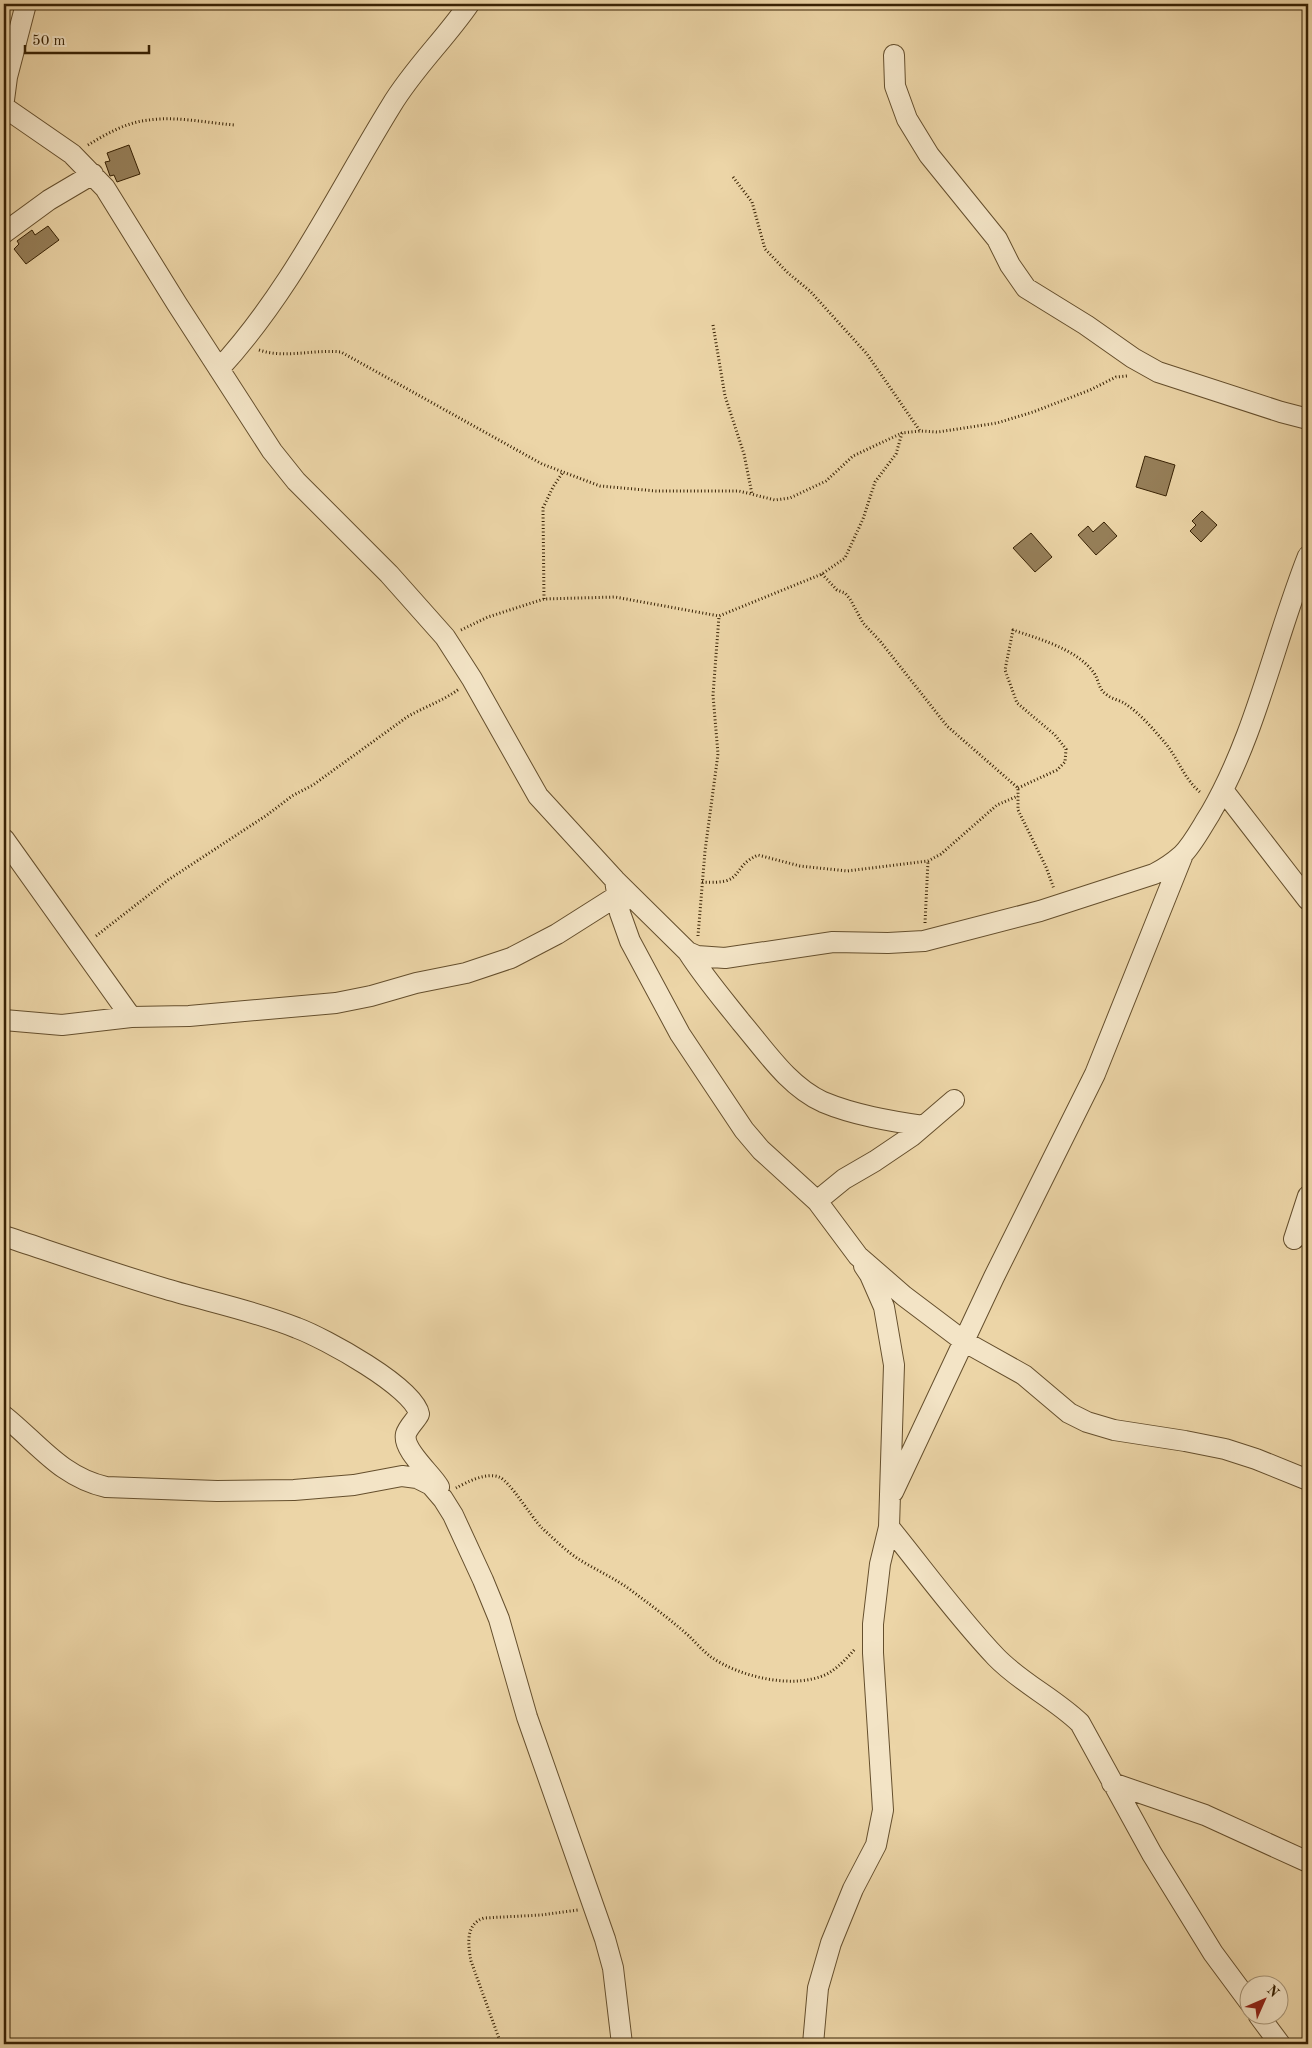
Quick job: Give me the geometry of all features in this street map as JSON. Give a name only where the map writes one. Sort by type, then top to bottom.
[{"type":"street","points":[[4,100],[7,76],[26,4]]},
{"type":"street","points":[[219,369],[257,326],[285,283],[401,90],[469,4]]},
{"type":"street","points":[[894,55],[895,86],[907,119],[929,155],[997,239],[1022,284],[1035,296],[1086,325],[1133,358],[1158,372],[1308,419]]},
{"type":"street","points":[[4,107],[72,154],[93,174],[119,209],[272,451],[296,481],[389,574],[445,637],[472,679],[538,796],[616,888],[692,954],[712,988],[764,1050],[805,1091],[822,1101],[848,1111],[923,1126]]},
{"type":"street","points":[[4,233],[49,200],[93,174]]},
{"type":"street","points":[[692,954],[725,958],[833,942],[888,943],[924,941],[989,925],[1060,904],[1154,874],[1169,866],[1183,854],[1197,836],[1219,797],[1246,739],[1292,597],[1308,556]]},
{"type":"street","points":[[1219,797],[1308,900]]},
{"type":"street","points":[[4,839],[131,1017]]},
{"type":"street","points":[[890,1498],[1095,1074],[1183,854]]},
{"type":"street","points":[[4,1020],[62,1025],[131,1017],[189,1016],[336,1003],[371,996],[416,982],[466,973],[511,958],[557,934],[616,888]]},
{"type":"street","points":[[616,888],[620,913],[630,941],[680,1034],[726,1105],[761,1150],[817,1201],[870,1275],[884,1307],[894,1365],[888,1527],[880,1564],[873,1624],[873,1653],[883,1810],[876,1845],[853,1889],[831,1942],[818,1988],[813,2044]]},
{"type":"street","points":[[817,1201],[844,1178],[893,1149],[954,1100]]},
{"type":"street","points":[[1294,1239],[1308,1196]]},
{"type":"street","points":[[4,1236],[167,1289],[298,1328],[330,1343],[388,1380],[414,1401],[419,1414],[406,1433],[406,1440],[410,1450],[435,1480],[465,1539],[499,1620],[527,1717],[605,1938],[613,1968],[622,2044]]},
{"type":"street","points":[[858,1256],[904,1296],[965,1342],[1024,1375],[1069,1413],[1087,1422],[1114,1430],[1225,1449],[1308,1480]]},
{"type":"street","points":[[8,1426],[68,1472],[88,1483],[106,1487],[217,1491],[294,1490],[354,1485],[402,1476],[417,1478],[431,1485],[443,1497]]},
{"type":"street","points":[[888,1527],[997,1658],[1022,1680],[1068,1711],[1080,1724],[1152,1854],[1213,1953],[1240,1989]]},
{"type":"street","points":[[1112,1783],[1204,1815],[1308,1862]]},
{"type":"street","points":[[1266,2026],[1280,2044]]},
{"type":"path","points":[[72,154],[107,134],[149,120],[175,119],[235,125]]},
{"type":"path","points":[[734,177],[752,202],[765,249],[810,291],[867,354],[920,431]]},
{"type":"path","points":[[714,325],[726,396],[744,454],[752,494]]},
{"type":"path","points":[[241,345],[272,354],[324,350],[341,352],[542,464],[600,486],[656,491],[739,491],[775,500],[790,498],[807,492],[826,481],[853,456],[902,433],[938,432],[997,422],[1033,412],[1090,390],[1116,377],[1158,372]]},
{"type":"path","points":[[445,637],[488,617],[544,599],[615,597],[719,616],[822,574],[845,558],[863,519],[875,482],[896,454],[902,433]]},
{"type":"path","points":[[544,599],[543,508],[563,472]]},
{"type":"path","points":[[822,574],[837,590],[845,593],[850,599],[863,623],[880,641],[947,726],[1018,788],[1018,810],[1046,867],[1060,904]]},
{"type":"path","points":[[692,954],[718,754],[713,695],[719,616]]},
{"type":"path","points":[[1018,788],[1057,770],[1065,762],[1066,749],[1055,735],[1017,704],[1005,670],[1013,630],[1058,646],[1078,658],[1094,673],[1098,685],[1107,696],[1123,702],[1131,708],[1166,744],[1179,762],[1184,776],[1197,790],[1219,797]]},
{"type":"path","points":[[82,947],[168,880],[267,815],[292,796],[313,785],[407,717],[421,708],[444,699],[472,679]]},
{"type":"path","points":[[702,882],[719,883],[729,881],[752,858],[758,855],[800,866],[847,871],[928,862],[941,854],[997,805],[1018,796]]},
{"type":"path","points":[[924,941],[928,862]]},
{"type":"path","points":[[443,1497],[466,1483],[484,1476],[499,1477],[506,1482],[542,1528],[578,1559],[627,1587],[670,1620],[710,1656],[735,1669],[777,1681],[799,1681],[817,1678],[839,1666],[859,1644]]},
{"type":"path","points":[[501,2044],[471,1961],[468,1947],[473,1924],[477,1920],[484,1918],[541,1915],[593,1907]]},
{"type":"building","points":[[129,145],[140,174],[117,182],[114,175],[110,176],[105,162],[110,161],[107,153]]},
{"type":"building","points":[[48,226],[59,240],[26,264],[14,249],[19,244],[17,241],[32,230],[35,235]]},
{"type":"building","points":[[1145,456],[1175,465],[1166,496],[1136,487]]},
{"type":"building","points":[[1202,511],[1217,525],[1201,542],[1190,531],[1196,525],[1192,521]]},
{"type":"building","points":[[1104,522],[1117,536],[1096,555],[1078,535],[1088,526],[1093,532]]},
{"type":"building","points":[[1031,533],[1052,557],[1035,572],[1013,548]]}]
